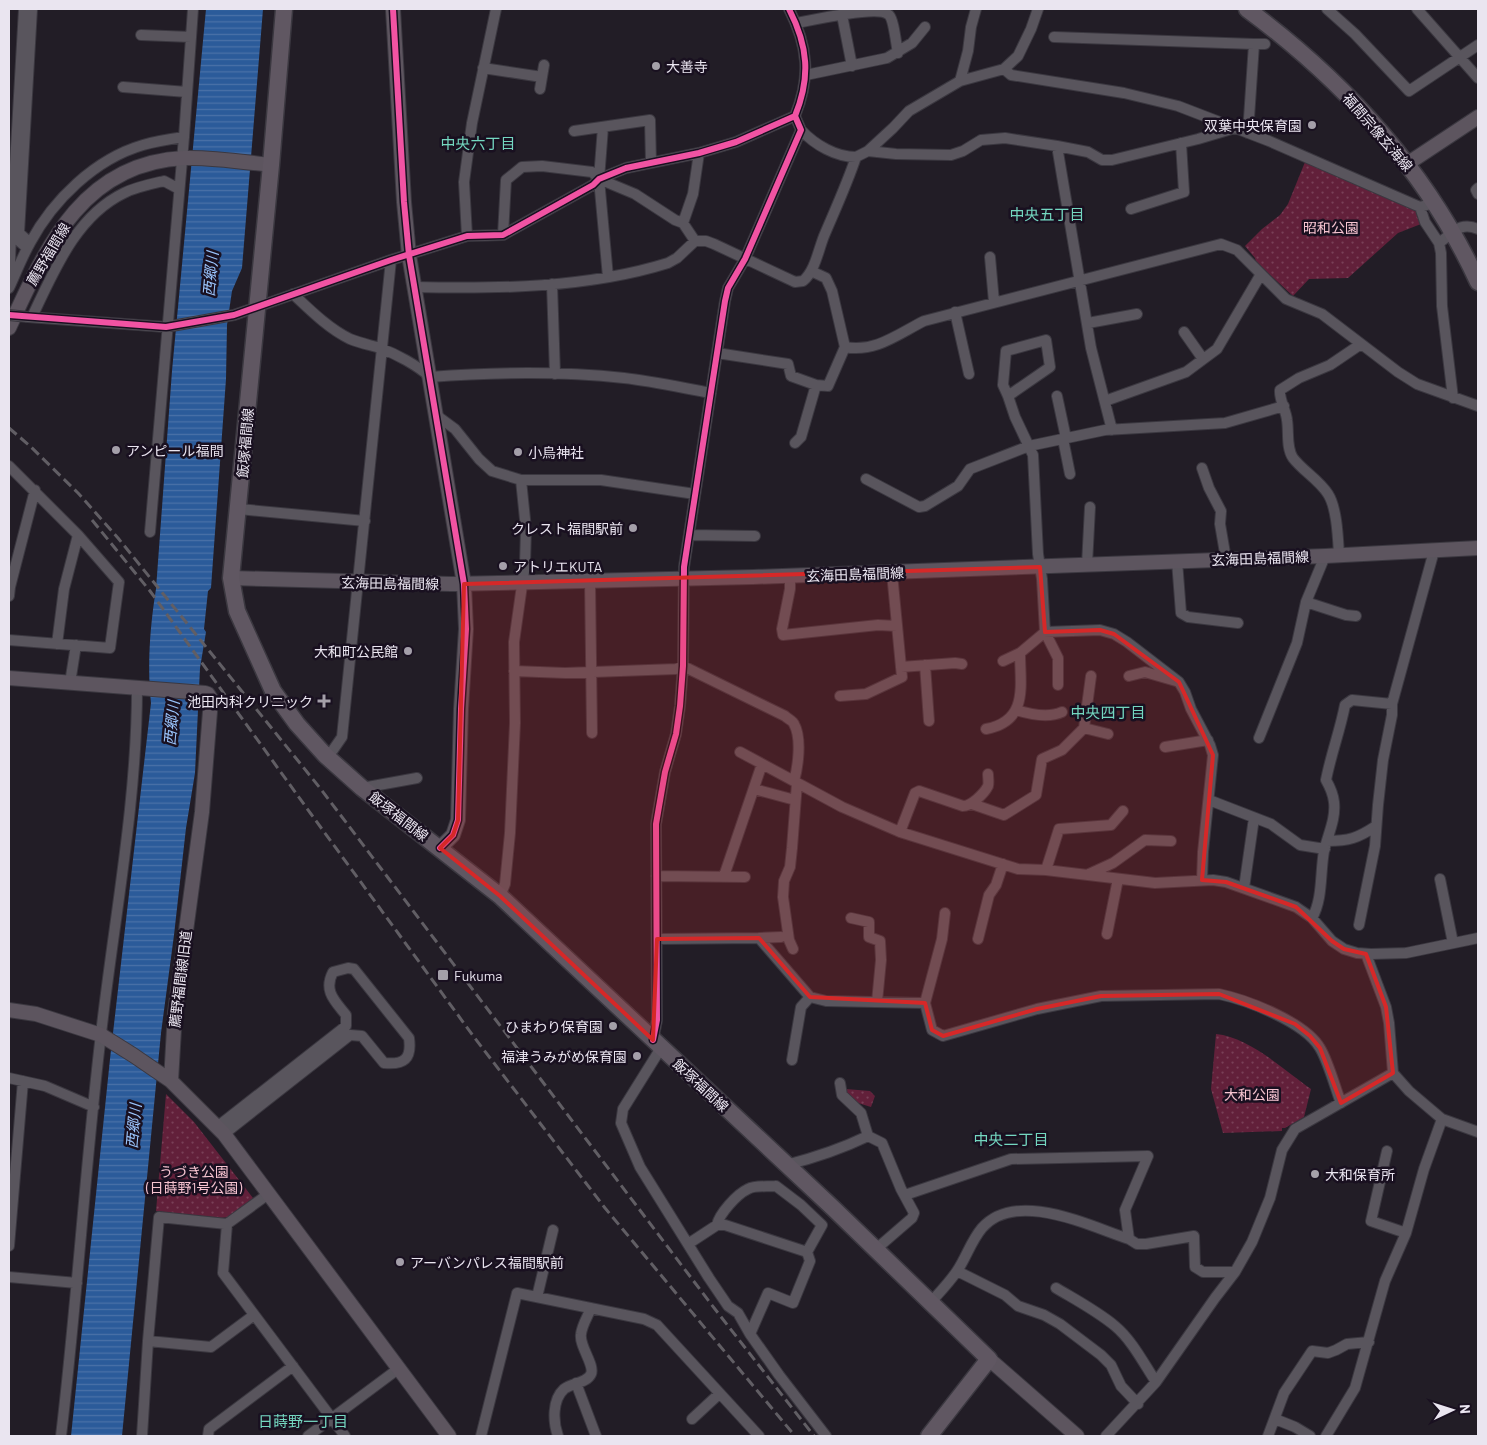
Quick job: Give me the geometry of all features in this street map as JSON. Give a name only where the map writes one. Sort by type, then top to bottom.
[{"type":"main road","name":"飯塚福間線","points":[[284,9],[265,164],[258,306],[231,578],[238,611],[273,690],[297,724],[325,755],[362,788],[500,896],[989,1359]]},
{"type":"main road","name":"福間宗像玄海線","points":[[1247,9],[1312,60],[1374,123],[1407,164],[1427,205],[1453,233],[1478,282]]},
{"type":"main road","points":[[928,1436],[989,1359]]},
{"type":"street","points":[[15,274],[10,263],[24,9]]},
{"type":"street","points":[[29,245],[19,233],[32,9]]},
{"type":"street","points":[[150,532],[170,327],[179,189],[187,158],[184,137],[193,9]]},
{"type":"street","points":[[393,9],[404,202],[409,255],[464,584],[466,629],[461,709],[458,820],[453,835],[440,848]]},
{"type":"street","points":[[467,236],[464,182],[472,122],[496,9]]},
{"type":"street","points":[[9,315],[170,327],[234,315],[391,260],[467,236],[503,235],[593,185],[599,179],[626,168],[699,153],[736,142],[795,116],[802,100],[806,75],[804,45],[789,9]]},
{"type":"street","points":[[960,81],[976,9]]},
{"type":"street","points":[[795,116],[801,130],[806,135],[835,154],[856,157],[868,151],[909,110],[960,81],[1004,69],[1018,56],[1038,9]]},
{"type":"street","points":[[1327,9],[1355,34],[1409,91],[1478,45]]},
{"type":"street","points":[[1420,9],[1478,78]]},
{"type":"street","points":[[796,23],[878,11],[891,17],[898,53]]},
{"type":"street","points":[[842,15],[852,66]]},
{"type":"street","points":[[806,75],[887,58],[912,43],[925,27]]},
{"type":"street","points":[[141,35],[191,37]]},
{"type":"street","points":[[1054,37],[1265,44]]},
{"type":"street","points":[[1248,133],[1254,44]]},
{"type":"street","points":[[540,89],[544,65]]},
{"type":"street","points":[[483,68],[542,77]]},
{"type":"street","points":[[1004,69],[1011,75],[1124,92],[1178,106],[1427,205],[1425,222],[1439,243],[1441,253],[1442,306],[1453,398]]},
{"type":"street","points":[[123,87],[187,92]]},
{"type":"street","points":[[1407,164],[1478,117]]},
{"type":"street","points":[[574,131],[650,120],[651,163]]},
{"type":"street","points":[[603,128],[599,179],[608,277]]},
{"type":"street","points":[[868,151],[896,154],[951,155],[963,151],[981,140],[1005,138],[1088,152],[1102,160],[1112,160],[1235,128]]},
{"type":"street","points":[[801,130],[745,259],[728,288],[684,567],[683,666],[680,706],[676,734],[665,772],[656,824],[657,1044],[623,1109],[622,1123],[640,1166],[728,1306],[738,1313],[750,1334],[826,1436]]},
{"type":"street","points":[[9,288],[29,245],[47,217],[82,178],[124,152],[142,145],[184,137]]},
{"type":"street","points":[[1131,209],[1184,192],[1181,143]]},
{"type":"street","points":[[1057,146],[1091,348],[1112,430]]},
{"type":"street","points":[[684,223],[693,194],[699,153]]},
{"type":"street","points":[[414,287],[552,284],[592,280],[668,263],[677,258],[696,241],[706,241],[714,244],[795,282],[803,281],[811,271],[823,238],[844,192],[856,157]]},
{"type":"street","name":"薦野福間線","points":[[9,328],[50,245],[64,224],[83,203],[106,183],[130,170],[156,162],[187,158],[265,164]]},
{"type":"street","points":[[503,235],[506,180],[522,167],[542,166],[592,172],[599,179],[635,194],[675,220],[684,223],[696,241]]},
{"type":"street","points":[[30,317],[66,250],[81,229],[102,207],[124,193],[148,184],[164,181],[179,189]]},
{"type":"street","points":[[1478,188],[1476,190],[1478,194]]},
{"type":"street","points":[[1439,243],[1462,226],[1469,225],[1478,229]]},
{"type":"street","points":[[11,234],[29,245]]},
{"type":"street","points":[[845,347],[854,349],[882,344],[924,321],[1220,244],[1237,250],[1286,299],[1322,314],[1417,384],[1478,406]]},
{"type":"street","points":[[990,257],[994,302]]},
{"type":"street","points":[[325,755],[332,750],[342,737],[391,260]]},
{"type":"street","points":[[717,353],[788,364],[791,376],[816,385],[828,386],[845,347],[832,291],[826,278],[811,271]]},
{"type":"street","points":[[1105,401],[1186,372],[1217,349],[1261,274]]},
{"type":"street","points":[[552,284],[555,374]]},
{"type":"street","points":[[293,294],[310,311],[351,340],[382,349],[422,370],[430,377],[508,373],[626,378],[711,393]]},
{"type":"street","points":[[955,312],[968,374]]},
{"type":"street","points":[[1088,323],[1137,314]]},
{"type":"street","points":[[1184,332],[1203,359]]},
{"type":"street","points":[[1008,396],[1050,367],[1046,340],[1006,351],[1003,385],[1033,455],[1045,632],[1058,658],[1058,685]]},
{"type":"street","points":[[1259,738],[1297,643],[1306,602],[1332,555],[1333,508],[1328,495],[1290,454],[1287,420],[1280,390],[1299,378],[1330,365],[1361,344]]},
{"type":"street","points":[[795,443],[801,436],[816,385]]},
{"type":"street","points":[[1057,396],[1070,474]]},
{"type":"street","points":[[866,479],[919,507],[925,506],[958,486],[970,469],[1028,446],[1112,430],[1225,423],[1284,406]]},
{"type":"street","points":[[436,416],[455,429],[479,459],[492,471],[521,480],[601,480],[695,494]]},
{"type":"street","points":[[9,466],[78,535],[119,582],[110,648],[9,640]]},
{"type":"street","points":[[1202,468],[1209,488],[1221,511],[1220,524],[1226,559]]},
{"type":"street","points":[[500,896],[504,884],[510,833],[515,723],[514,642],[522,582],[526,529],[521,480]]},
{"type":"street","points":[[9,596],[35,490]]},
{"type":"street","points":[[1087,565],[1090,507]]},
{"type":"street","points":[[238,509],[365,521]]},
{"type":"street","points":[[57,644],[64,588],[78,535]]},
{"type":"street","points":[[690,535],[755,536]]},
{"type":"street","name":"玄海田島福間線","points":[[231,578],[358,583],[464,584],[684,579],[892,573],[1478,548]]},
{"type":"street","points":[[1358,925],[1375,846],[1383,760],[1392,715],[1392,704],[1434,551]]},
{"type":"street","points":[[1177,561],[1181,613],[1188,617],[1238,623]]},
{"type":"street","points":[[840,696],[866,694],[902,677],[892,573]]},
{"type":"street","points":[[790,576],[790,590],[782,629],[783,635],[878,625],[897,626]]},
{"type":"street","points":[[590,581],[592,733]]},
{"type":"street","points":[[1306,602],[1346,615],[1356,616]]},
{"type":"street","points":[[1003,660],[1020,653],[1045,632],[1100,630],[1114,634],[1127,642],[1179,682],[1208,740],[1213,755],[1202,880]]},
{"type":"street","points":[[70,683],[76,645]]},
{"type":"street","points":[[986,728],[1000,725],[1016,710],[1019,704],[1020,653]]},
{"type":"street","points":[[901,667],[962,664]]},
{"type":"street","points":[[925,665],[929,721]]},
{"type":"street","points":[[514,671],[591,672],[676,669],[683,666],[785,716],[794,723],[798,735],[798,751],[792,848],[790,867],[784,881],[783,897],[792,949]]},
{"type":"street","points":[[1129,676],[1145,672],[1179,682]]},
{"type":"street","points":[[900,832],[915,793],[919,791],[963,806],[972,804],[1004,815],[1036,795],[1042,759],[1062,750],[1084,728],[1092,676]]},
{"type":"street","points":[[9,678],[141,689],[104,1037],[94,1107],[61,1436]]},
{"type":"street","name":"薦野福間線旧道","points":[[141,689],[208,696],[202,812],[166,1078]]},
{"type":"street","points":[[1312,918],[1317,909],[1326,845],[1333,817],[1334,803],[1332,792],[1326,780],[1332,751],[1341,729],[1346,705],[1352,700],[1392,704]]},
{"type":"street","points":[[1016,710],[1047,715],[1062,712]]},
{"type":"street","points":[[1084,728],[1108,734]]},
{"type":"street","points":[[1165,746],[1208,740]]},
{"type":"street","points":[[740,752],[842,807],[900,832],[1018,869],[1046,870],[1155,883],[1214,880],[1244,888],[1296,907],[1312,918],[1332,941],[1344,950],[1366,954],[1406,953],[1478,938]]},
{"type":"street","points":[[724,876],[762,764]]},
{"type":"street","points":[[972,804],[988,786],[988,774]]},
{"type":"street","points":[[362,788],[417,778]]},
{"type":"street","points":[[754,788],[795,800]]},
{"type":"street","points":[[1209,800],[1271,824],[1300,845],[1326,845],[1348,841],[1376,826]]},
{"type":"street","points":[[1046,870],[1059,829],[1111,825],[1123,811]]},
{"type":"street","points":[[1244,888],[1254,818]]},
{"type":"street","points":[[1088,875],[1113,863],[1145,840],[1170,842]]},
{"type":"street","points":[[978,939],[988,895],[996,886],[1003,864]]},
{"type":"street","points":[[656,876],[745,877]]},
{"type":"street","points":[[1107,934],[1118,879]]},
{"type":"street","points":[[1440,879],[1453,943]]},
{"type":"street","points":[[945,913],[942,939],[925,1003],[932,1030],[943,1036],[1037,1009],[1101,996],[1219,994],[1236,998],[1295,1024],[1310,1036],[1320,1048],[1341,1103]]},
{"type":"street","points":[[852,918],[869,922],[869,937],[880,941],[878,1002]]},
{"type":"street","points":[[657,939],[782,936]]},
{"type":"street","points":[[759,938],[810,997],[826,1000],[925,1003]]},
{"type":"street","points":[[1366,954],[1386,1007],[1393,1073],[1420,1101],[1442,1119],[1478,1132]]},
{"type":"street","points":[[348,968],[354,969],[409,1038],[408,1056],[402,1062],[394,1064],[384,1063],[362,1036],[350,1034],[220,1130],[346,1026],[346,1015],[332,997],[329,989],[329,980],[333,972],[348,968]]},
{"type":"street","points":[[792,1060],[801,1007],[810,997]]},
{"type":"street","points":[[9,1010],[36,1014],[104,1037],[166,1078],[220,1130],[449,1436]]},
{"type":"street","points":[[1106,1436],[1138,1404],[1156,1382],[1235,1272],[1252,1242],[1270,1198],[1282,1150],[1295,1129],[1393,1073]]},
{"type":"street","points":[[9,1078],[45,1086],[94,1107]]},
{"type":"street","points":[[9,1246],[23,1081]]},
{"type":"street","points":[[840,1083],[842,1095],[861,1113],[868,1136],[882,1143],[914,1213],[912,1218],[875,1250]]},
{"type":"street","points":[[1326,1436],[1355,1388],[1385,1280],[1406,1233],[1424,1169],[1442,1119]]},
{"type":"street","points":[[786,1165],[814,1158],[868,1136]]},
{"type":"street","points":[[1387,1151],[1371,1221],[1406,1233]]},
{"type":"street","points":[[905,1194],[1011,1159],[1148,1156],[1125,1210],[1129,1239]]},
{"type":"street","points":[[717,1226],[718,1220],[729,1204],[748,1188],[776,1186],[801,1205],[822,1225],[807,1252],[810,1261],[793,1302],[768,1293],[750,1334]]},
{"type":"street","points":[[142,1436],[159,1217],[227,1224],[267,1195]]},
{"type":"street","points":[[930,1303],[957,1271],[982,1228],[1001,1214],[1016,1212],[1048,1212],[1129,1239],[1138,1244],[1194,1236],[1195,1267],[1203,1272],[1235,1272]]},
{"type":"street","points":[[227,1224],[223,1273],[345,1436]]},
{"type":"street","points":[[688,1244],[717,1226],[725,1226],[807,1252]]},
{"type":"street","points":[[537,1297],[553,1230]]},
{"type":"street","points":[[551,1241],[562,1244]]},
{"type":"street","points":[[957,1271],[1005,1295],[1018,1306],[1044,1315],[1067,1330],[1111,1364],[1120,1386],[1138,1404]]},
{"type":"street","points":[[9,1277],[77,1283]]},
{"type":"street","points":[[1056,1288],[1116,1326],[1156,1382]]},
{"type":"street","points":[[481,1436],[517,1293],[644,1319],[657,1325],[759,1436]]},
{"type":"street","points":[[558,1436],[554,1416],[556,1404],[564,1389],[588,1378],[591,1374],[592,1369],[582,1348],[581,1334],[591,1308]]},
{"type":"street","points":[[148,1341],[211,1347],[254,1315]]},
{"type":"street","points":[[1268,1436],[1284,1393],[1312,1351],[1328,1353],[1347,1344],[1369,1342]]},
{"type":"street","points":[[989,1359],[1077,1436]]},
{"type":"street","points":[[208,1436],[209,1430],[293,1366]]},
{"type":"street","points":[[308,1436],[398,1369]]},
{"type":"street","points":[[576,1383],[596,1436]]},
{"type":"street","points":[[692,1419],[719,1394]]},
{"type":"street","points":[[1275,1419],[1295,1427],[1310,1436]]},
{"type":"highlighted area","points":[[1040,567],[1045,632],[1100,630],[1114,634],[1179,682],[1213,755],[1202,880],[1226,882],[1296,907],[1332,941],[1344,949],[1366,954],[1386,1007],[1393,1073],[1341,1103],[1320,1048],[1310,1036],[1295,1024],[1219,994],[1101,996],[1037,1009],[943,1036],[932,1030],[925,1003],[810,997],[759,938],[657,939],[653,1040],[500,896],[440,848],[453,835],[458,820],[464,584]]},
{"type":"green space","name":"昭和公園","points":[[1305,162],[1416,210],[1421,224],[1398,233],[1348,278],[1309,279],[1293,296],[1256,262],[1245,246],[1280,215],[1288,204]]},
{"type":"green space","name":"大和公園","points":[[1216,1034],[1241,1041],[1278,1064],[1311,1089],[1304,1117],[1282,1128],[1282,1131],[1223,1133],[1211,1089]]},
{"type":"green space","points":[[846,1089],[870,1091],[875,1096],[871,1107],[858,1103],[847,1094]]},
{"type":"green space","name":"うづき公園 (日蒔野1号公園)","points":[[166,1094],[194,1122],[253,1198],[229,1217],[221,1218],[156,1211]]},
{"type":"water","name":"西郷川","points":[[206,9],[263,9],[242,268],[232,291],[227,325],[226,379],[211,588],[208,591],[204,629],[206,632],[200,668],[195,773],[186,828],[161,1033],[122,1436],[71,1436],[110,1059],[151,703],[149,660],[152,617],[156,589],[172,371]]},
{"type":"railway","points":[[9,428],[78,493],[118,538],[320,788],[711,1304],[814,1436]]},
{"type":"railway","points":[[92,520],[150,591],[474,1037],[605,1208],[795,1436]]},
{"type":"cycle path","points":[[393,9],[404,202],[409,255],[464,584],[466,629],[461,709],[458,820],[453,835],[440,848]]},
{"type":"cycle path","points":[[9,315],[166,327],[234,315],[391,260],[467,236],[503,235],[593,185],[599,179],[626,168],[699,153],[736,142],[795,116],[803,88],[805,62],[800,36],[789,9]]},
{"type":"cycle path","points":[[653,1040],[657,1020],[656,824],[665,772],[676,734],[680,706],[683,666],[684,567],[728,288],[745,259],[801,130],[795,116]]},
{"type":"place","name":"大善寺","points":[[656,66]]},
{"type":"place","name":"双葉中央保育園","points":[[1312,125]]},
{"type":"place","name":"アンピール福間","points":[[116,450]]},
{"type":"place","name":"小烏神社","points":[[518,452]]},
{"type":"place","name":"クレスト福間駅前","points":[[633,528]]},
{"type":"place","name":"アトリエKUTA","points":[[503,566]]},
{"type":"place","name":"大和町公民館","points":[[408,651]]},
{"type":"place","name":"池田内科クリニック","points":[[324,701]]},
{"type":"place","name":"Fukuma","points":[[443,975]]},
{"type":"place","name":"ひまわり保育園","points":[[613,1026]]},
{"type":"place","name":"福津うみがめ保育園","points":[[637,1056]]},
{"type":"place","name":"大和保育所","points":[[1315,1174]]},
{"type":"place","name":"アーバンパレス福間駅前","points":[[400,1262]]},
{"type":"district","name":"中央六丁目","points":[[478,143]]},
{"type":"district","name":"中央五丁目","points":[[1047,214]]},
{"type":"district","name":"中央四丁目","points":[[1108,712]]},
{"type":"district","name":"中央二丁目","points":[[1011,1139]]},
{"type":"district","name":"日蒔野一丁目","points":[[303,1421]]}]
